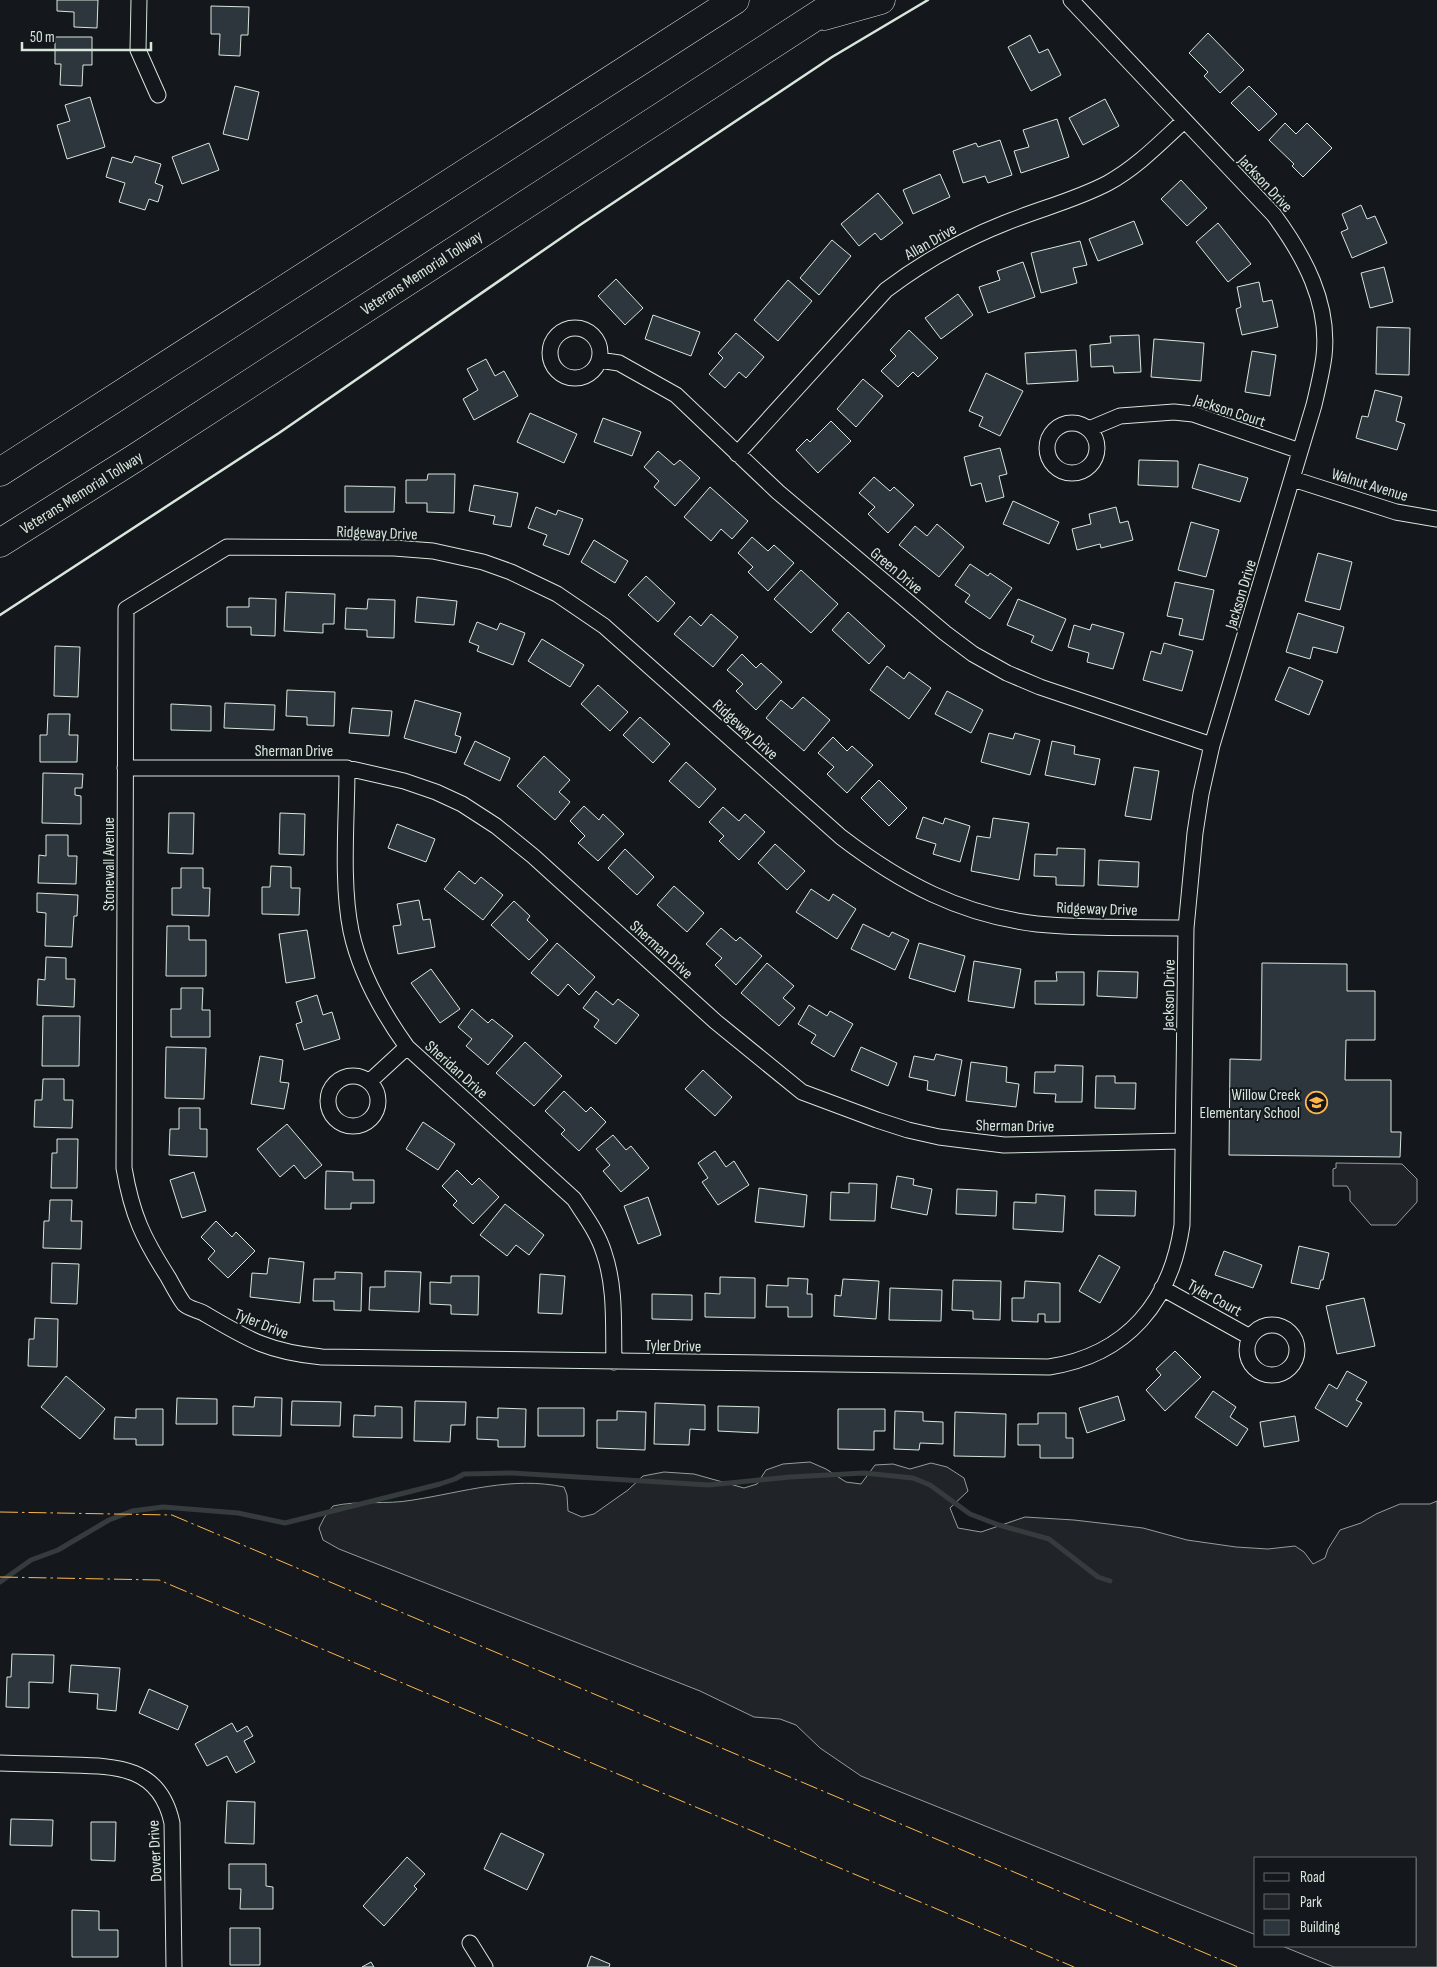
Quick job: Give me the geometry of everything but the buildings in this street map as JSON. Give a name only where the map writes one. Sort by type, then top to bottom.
[{"type":"highway","points":[[623,71],[717,0]]},
{"type":"highway","points":[[0,472],[735,0]]},
{"type":"highway","name":"Veterans Memorial Tollway","points":[[0,543],[144,452],[841,0]]},
{"type":"highway","points":[[813,19],[881,0]]},
{"type":"street","points":[[139,0],[138,50],[158,95]]},
{"type":"street","name":"Jackson Drive","points":[[1071,0],[1274,215],[1294,242],[1304,260],[1319,300],[1324,325],[1324,354],[1314,404],[1212,745],[1201,794],[1195,833],[1186,928],[1182,1225],[1172,1270],[1162,1288]]},
{"type":"street","name":"Allan Drive","points":[[737,454],[886,290],[909,272],[968,239],[1108,183],[1139,162],[1184,121]]},
{"type":"street","name":"Green Drive","points":[[599,360],[619,363],[676,395],[800,511],[944,633],[973,654],[1007,673],[1040,687],[1212,745]]},
{"type":"street","name":"Jackson Court","points":[[1090,429],[1120,416],[1174,412],[1192,414],[1300,451]]},
{"type":"street","name":"Walnut Avenue","points":[[1292,479],[1396,512],[1437,519]]},
{"type":"street","name":"Stonewall Avenue","points":[[174,1286],[147,1244],[135,1218],[124,1168],[126,609],[227,547],[287,548]]},
{"type":"street","name":"Ridgeway Drive","points":[[287,548],[394,548],[433,551],[461,556],[511,572],[558,594],[604,626],[841,837],[888,872],[933,895],[985,913],[1036,924],[1186,928]]},
{"type":"street","name":"Sherman Drive","points":[[125,768],[347,768],[404,781],[436,792],[462,804],[496,826],[533,856],[716,1022],[802,1092],[877,1120],[908,1130],[969,1142],[1004,1145],[1183,1141]]},
{"type":"street","name":"Sheridan Drive","points":[[347,768],[346,892],[352,932],[366,977],[392,1027],[407,1047],[574,1199],[592,1227],[604,1252],[612,1282],[614,1362]]},
{"type":"street","points":[[369,1082],[407,1047]]},
{"type":"street","name":"Tyler Drive","points":[[174,1286],[185,1305],[203,1312],[249,1340],[295,1354],[322,1357],[1049,1367],[1068,1364],[1106,1350],[1132,1330],[1150,1308],[1162,1288]]},
{"type":"street","name":"Tyler Court","points":[[1162,1288],[1250,1337]]},
{"type":"street","name":"Dover Drive","points":[[0,1763],[98,1765],[118,1768],[140,1775],[151,1782],[159,1791],[170,1813],[172,1823],[174,1963]]},
{"type":"street","points":[[470,1943],[485,1967]]},
{"type":"green space","points":[[1336,1163],[1402,1164],[1417,1179],[1417,1202],[1396,1225],[1371,1225],[1350,1201],[1350,1191],[1347,1186],[1333,1186],[1333,1169],[1336,1168]]},
{"type":"green space","points":[[810,1462],[826,1469],[846,1482],[861,1484],[875,1465],[893,1464],[910,1469],[931,1463],[947,1467],[964,1478],[968,1491],[950,1508],[958,1528],[981,1532],[1025,1517],[1074,1520],[1143,1528],[1187,1540],[1236,1547],[1268,1549],[1295,1546],[1304,1552],[1313,1564],[1325,1558],[1328,1549],[1340,1530],[1361,1523],[1376,1514],[1400,1504],[1430,1504],[1437,1501],[1437,1967],[1334,1967],[1284,1947],[1417,1947],[1417,1857],[1254,1857],[1254,1934],[861,1776],[820,1748],[796,1725],[780,1719],[754,1717],[700,1691],[339,1549],[323,1540],[319,1528],[333,1506],[353,1503],[403,1501],[488,1486],[526,1483],[564,1487],[567,1495],[568,1511],[582,1517],[594,1514],[628,1490],[643,1476],[664,1472],[694,1474],[744,1488],[757,1484],[766,1470],[783,1464]]},
{"type":"waterway","points":[[0,1582],[31,1560],[58,1550],[109,1520],[132,1511],[163,1507],[238,1513],[285,1523],[440,1484],[464,1474],[512,1473],[709,1485],[790,1477],[864,1473],[913,1478],[930,1485],[970,1514],[999,1525],[1049,1539],[1098,1577],[1110,1581]]},
{"type":"wall","points":[[0,615],[279,433],[580,225],[832,57],[928,0]]},
{"type":"power","points":[[0,1512],[172,1515],[1238,1967]]},
{"type":"power","points":[[0,1577],[159,1580],[1074,1967]]},
{"type":"place","name":"Willow Creek Elementary School","points":[[1316,1103]]}]
